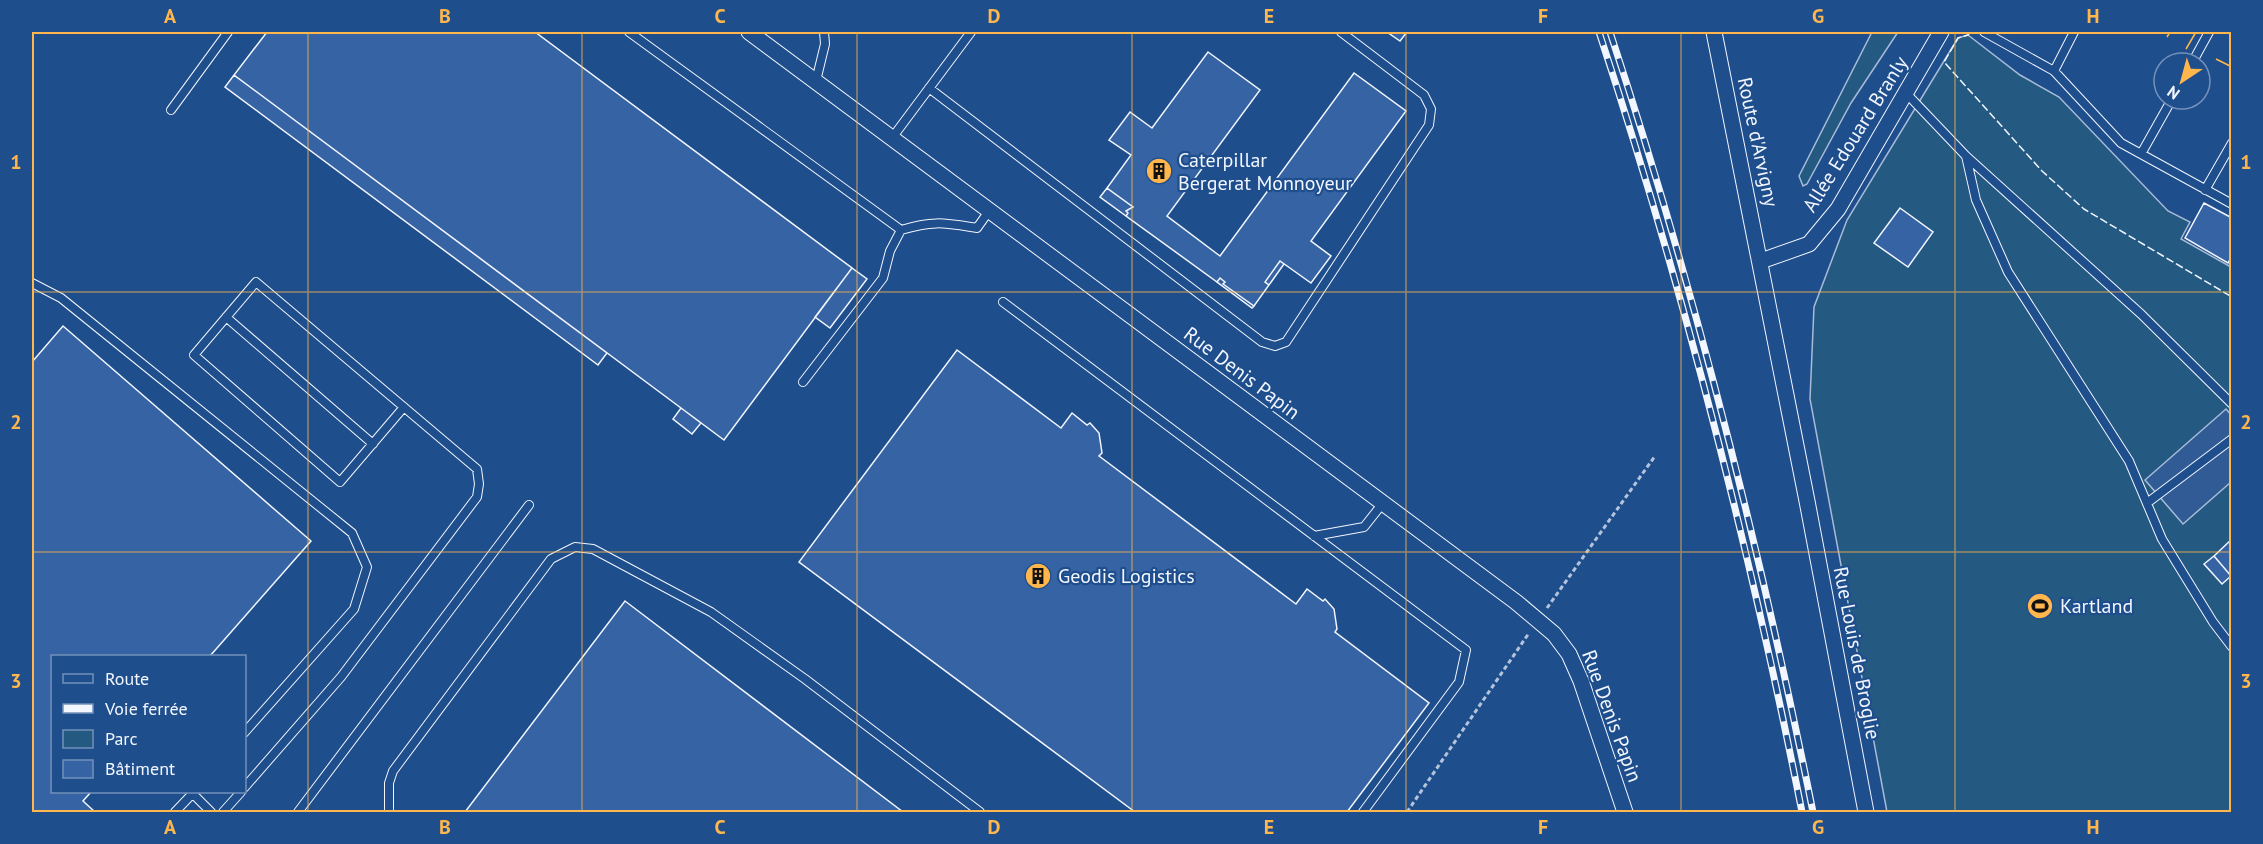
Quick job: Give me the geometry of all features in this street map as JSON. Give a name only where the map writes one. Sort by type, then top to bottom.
[{"type":"street","name":"Rue Denis Papin","points":[[749,32],[1516,602],[1554,634],[1569,654],[1581,681],[1625,813]]},
{"type":"street","name":"Route d'Arvigny","points":[[1714,32],[1807,501]]},
{"type":"street","name":"Allée Edouard Branly","points":[[1761,261],[1809,244],[1838,209],[1941,32]]},
{"type":"street","name":"Rue Louis de Broglie","points":[[1807,501],[1866,813]]},
{"type":"lane","points":[[171,110],[228,32]]},
{"type":"lane","points":[[629,32],[901,230]]},
{"type":"lane","points":[[816,81],[825,44],[824,32]]},
{"type":"lane","points":[[892,138],[971,32]]},
{"type":"lane","points":[[929,88],[1262,342],[1275,346],[1286,342],[1429,124],[1431,109],[1424,95],[1341,32]]},
{"type":"lane","points":[[1988,32],[2054,70],[2121,143],[2232,204]]},
{"type":"lane","points":[[2054,70],[2074,32]]},
{"type":"lane","points":[[2199,51],[2209,32]]},
{"type":"lane","points":[[1906,93],[1966,156],[2141,314],[2232,404]]},
{"type":"lane","points":[[2141,154],[2165,111]]},
{"type":"lane","points":[[2205,190],[2232,142]]},
{"type":"lane","points":[[1966,156],[1976,200],[2008,272],[2105,420],[2129,461],[2162,539],[2213,622],[2232,647]]},
{"type":"lane","points":[[803,382],[883,278],[890,251],[901,230],[923,223],[938,222],[977,228],[989,211]]},
{"type":"lane","points":[[246,786],[341,677],[477,497],[479,484],[477,469],[404,407],[256,282],[194,355],[340,482],[404,407]]},
{"type":"lane","points":[[32,283],[62,298],[352,533],[367,567],[354,609],[246,732]]},
{"type":"lane","points":[[1003,302],[1466,650],[1459,682],[1363,813]]},
{"type":"lane","points":[[226,317],[373,444]]},
{"type":"lane","points":[[2146,503],[2232,439]]},
{"type":"lane","points":[[1314,536],[1364,527],[1383,503]]},
{"type":"lane","points":[[298,813],[530,505]]},
{"type":"lane","points":[[389,813],[389,783],[393,771],[551,559],[575,547],[593,549],[711,612],[805,679],[980,813]]},
{"type":"lane","points":[[175,813],[193,793],[211,813]]},
{"type":"lane","points":[[223,813],[240,793]]},
{"type":"green space","points":[[1872,32],[1898,32],[1851,103],[1807,184],[1803,186],[1799,176]]},
{"type":"green space","name":"Kartland","points":[[1968,35],[2020,75],[2059,97],[2168,211],[2190,222],[2181,239],[2231,267],[2231,812],[1887,812],[1810,399],[1814,307],[1847,220],[1958,38]]},
{"type":"shaded area","points":[[2226,409],[2231,415],[2231,482],[2183,524],[2145,480]]},
{"type":"building","points":[[267,32],[535,32],[852,268],[724,440],[234,75]]},
{"type":"building","points":[[1387,32],[1407,32],[1400,41]]},
{"type":"building","name":"Caterpillar Bergerat Monnoyeur","points":[[1208,52],[1260,90],[1167,216],[1220,256],[1354,73],[1406,111],[1311,241],[1331,256],[1311,283],[1280,261],[1265,282],[1269,285],[1254,306],[1223,284],[1225,282],[1220,278],[1217,282],[1126,216],[1128,213],[1126,211],[1133,207],[1107,188],[1131,155],[1109,140],[1130,112],[1152,128]]},
{"type":"building","points":[[234,75],[607,353],[598,365],[225,87]]},
{"type":"building","points":[[1107,188],[1133,207],[1126,211],[1128,213],[1126,216],[1100,197]]},
{"type":"building","points":[[2204,203],[2232,218],[2232,256],[2228,263],[2185,238]]},
{"type":"building","points":[[1900,208],[1933,232],[1908,267],[1874,243]]},
{"type":"building","points":[[1280,261],[1284,264],[1269,285],[1265,282]]},
{"type":"building","points":[[852,268],[867,279],[830,328],[815,317]]},
{"type":"building","points":[[1220,278],[1225,282],[1223,284],[1254,306],[1252,308],[1217,282]]},
{"type":"building","points":[[63,326],[311,541],[211,655],[51,655],[51,793],[90,793],[83,801],[95,812],[32,812],[32,362]]},
{"type":"building","name":"Geodis Logistics","points":[[957,350],[1061,428],[1072,413],[1087,425],[1090,423],[1099,433],[1102,453],[1099,456],[1296,604],[1307,589],[1323,601],[1325,599],[1334,609],[1337,629],[1335,632],[1429,703],[1347,812],[1135,812],[799,562]]},
{"type":"building","points":[[681,408],[701,423],[692,434],[673,419]]},
{"type":"building","points":[[2232,539],[2232,575],[2231,576],[2214,556]]},
{"type":"building","points":[[2214,556],[2231,576],[2222,584],[2204,564]]},
{"type":"building","points":[[625,601],[903,812],[465,812]]},
{"type":"railway","points":[[1599,32],[1659,224],[1712,419],[1760,615],[1802,812]]},
{"type":"railway","points":[[1610,32],[1670,224],[1723,419],[1771,615],[1813,812]]},
{"type":"fence","points":[[1970,32],[1958,38],[1944,62],[2042,171],[2084,209],[2232,297]]},
{"type":"power","points":[[2167,37],[2170,32]]},
{"type":"power","points":[[2186,49],[2196,32]]},
{"type":"power","points":[[2216,59],[2232,67]]},
{"type":"place","name":"Caterpillar Bergerat Monnoyeur","points":[[1159,171]]},
{"type":"place","name":"Geodis Logistics","points":[[1038,576]]},
{"type":"place","name":"Kartland","points":[[2040,606]]}]
